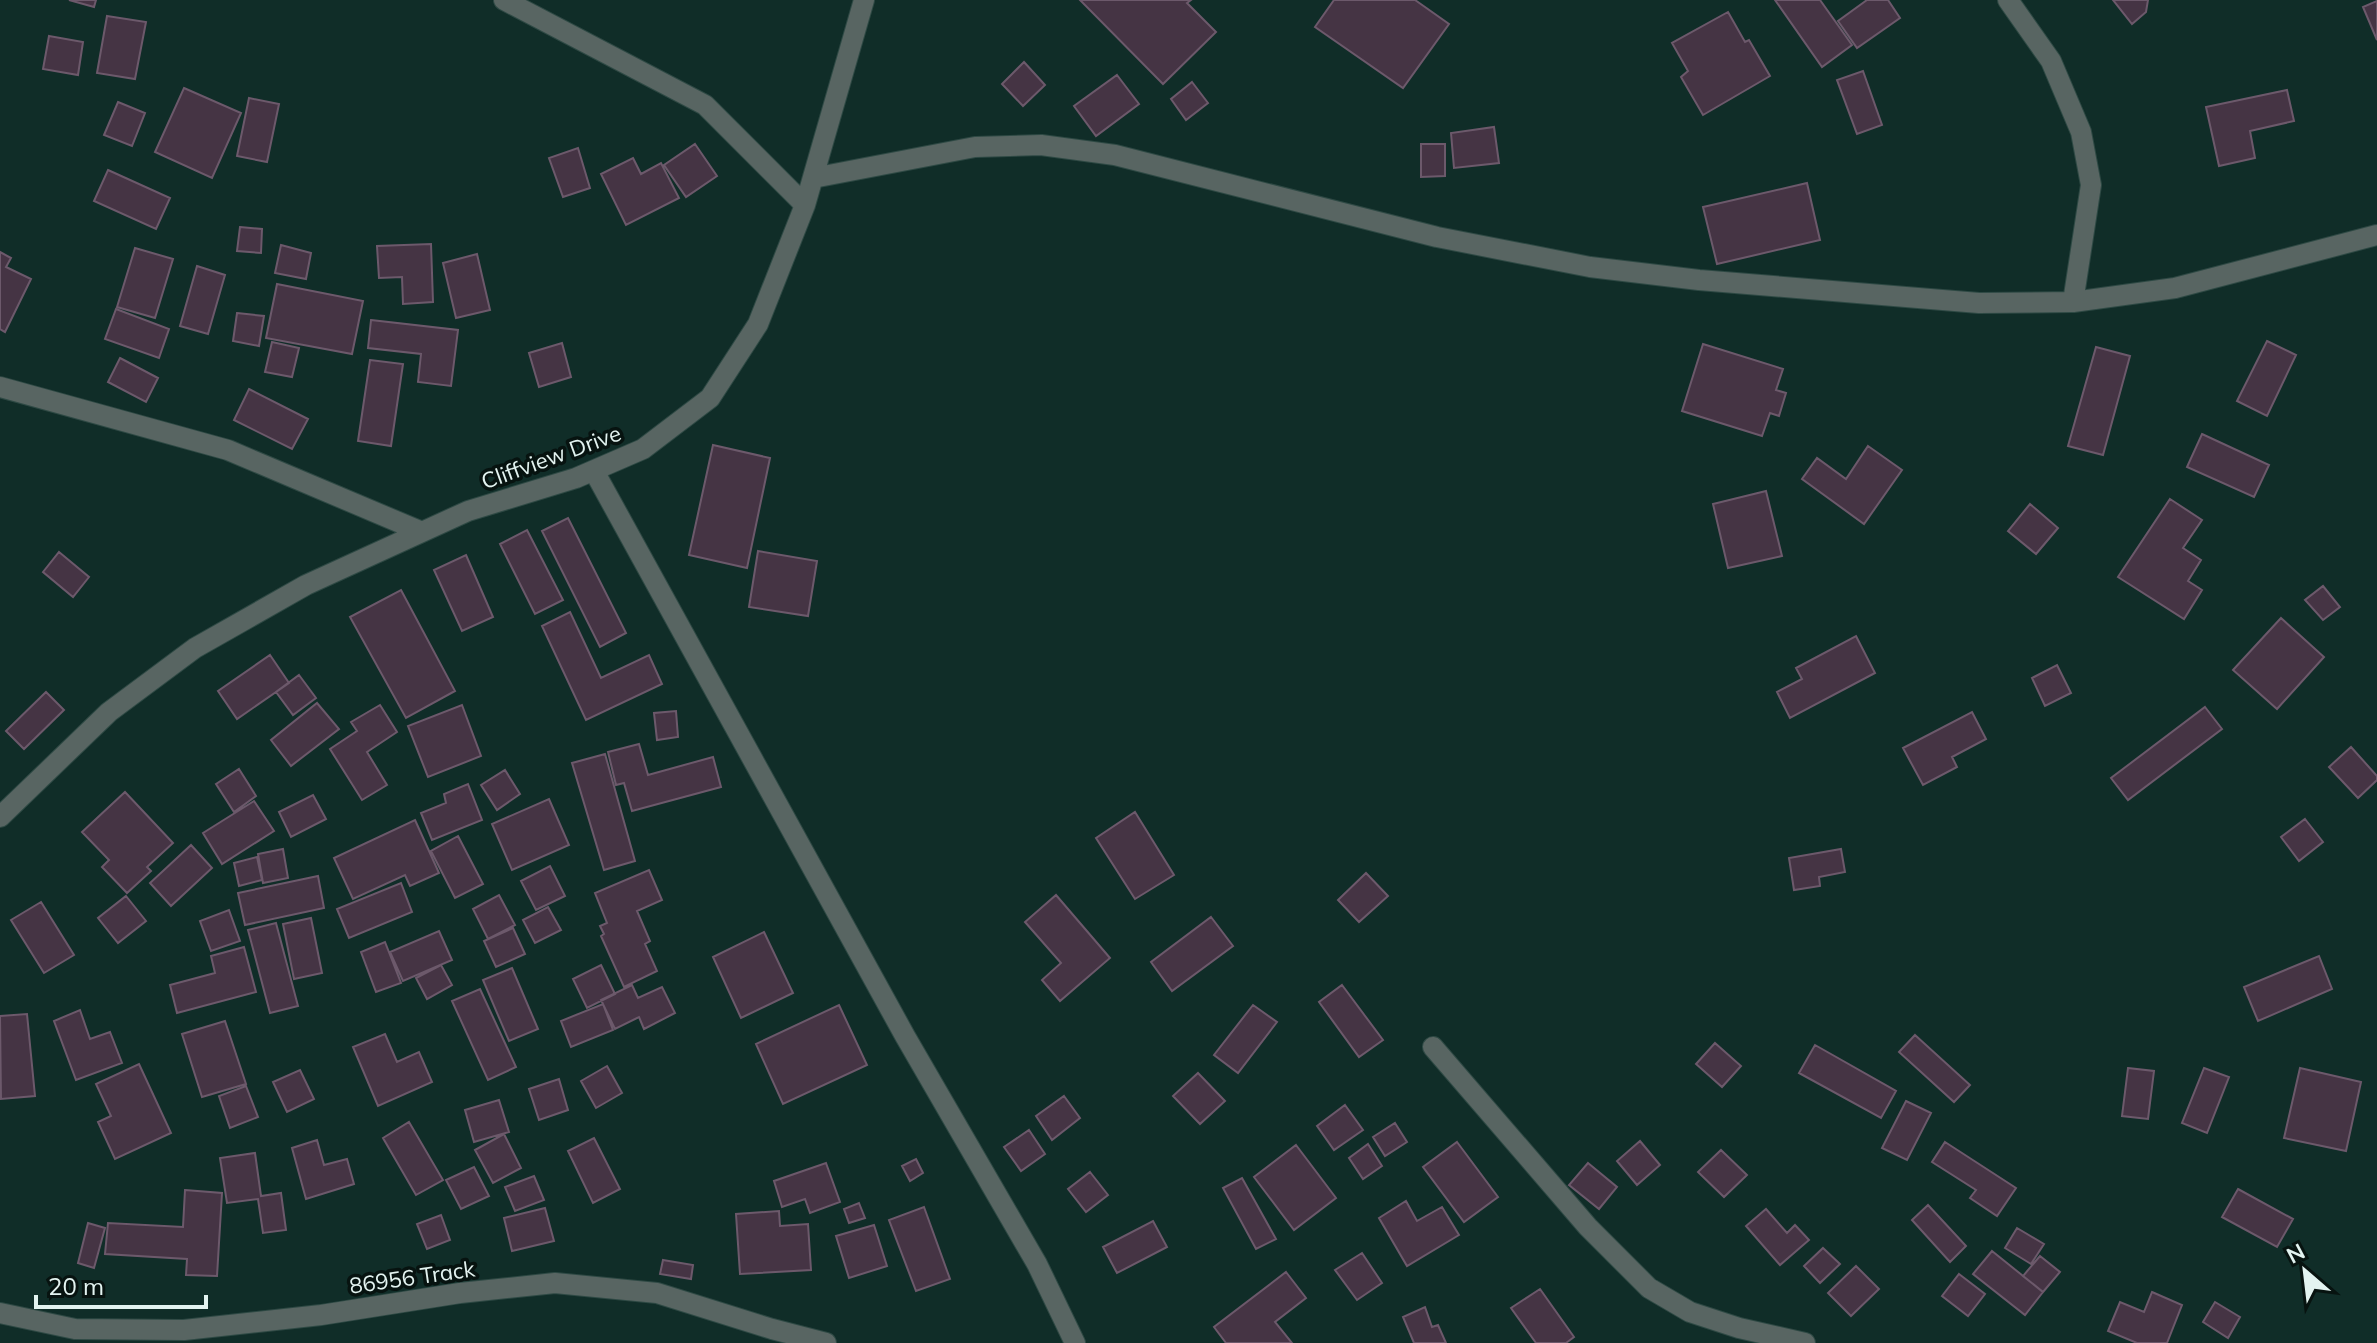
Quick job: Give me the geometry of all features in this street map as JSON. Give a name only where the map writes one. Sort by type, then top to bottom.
[{"type":"street","points":[[504,0],[705,105],[805,205]]},
{"type":"street","name":"Cliffview Drive","points":[[0,817],[109,712],[195,648],[306,585],[468,511],[594,471],[643,449],[710,398],[758,324],[805,205],[864,0]]},
{"type":"street","points":[[2008,0],[2051,61],[2081,132],[2091,185],[2073,302]]},
{"type":"street","points":[[813,178],[975,147],[1041,145],[1115,155],[1437,237],[1590,267],[1699,280],[1979,303],[2073,302],[2175,288],[2377,235]]},
{"type":"street","points":[[0,387],[228,450],[422,532]]},
{"type":"street","points":[[594,471],[905,1036],[1037,1264],[1075,1343]]},
{"type":"street","points":[[1433,1047],[1588,1227],[1649,1288],[1690,1312],[1739,1328],[1805,1343]]},
{"type":"street","name":"86956 Track","points":[[0,1313],[75,1329],[184,1330],[555,1283],[657,1293],[826,1343]]},
{"type":"building","points":[[69,0],[96,0],[94,7]]},
{"type":"building","points":[[1080,0],[1191,0],[1187,3],[1216,32],[1163,84]]},
{"type":"building","points":[[1334,0],[1415,0],[1449,24],[1403,88],[1315,27]]},
{"type":"building","points":[[1775,0],[1820,0],[1852,45],[1822,67]]},
{"type":"building","points":[[1867,0],[1888,0],[1900,18],[1857,48],[1838,21]]},
{"type":"building","points":[[2113,0],[2148,0],[2146,12],[2132,24]]},
{"type":"building","points":[[2377,1],[2377,40],[2363,7]]},
{"type":"building","points":[[1728,12],[1770,76],[1703,115],[1681,77],[1688,71],[1672,43]]},
{"type":"building","points":[[107,16],[146,22],[135,79],[97,73]]},
{"type":"building","points":[[49,36],[83,42],[78,75],[43,69]]},
{"type":"building","points":[[1024,62],[1045,85],[1023,106],[1002,84]]},
{"type":"building","points":[[1863,71],[1882,125],[1857,134],[1837,80]]},
{"type":"building","points":[[1117,75],[1139,104],[1096,136],[1074,106]]},
{"type":"building","points":[[1192,82],[1208,103],[1186,120],[1171,99]]},
{"type":"building","points":[[184,88],[241,113],[212,178],[155,152]]},
{"type":"building","points":[[2287,90],[2294,121],[2250,131],[2255,158],[2219,166],[2206,107]]},
{"type":"building","points":[[249,98],[279,104],[267,162],[237,156]]},
{"type":"building","points":[[118,102],[145,113],[132,146],[104,135]]},
{"type":"building","points":[[1494,127],[1499,163],[1454,168],[1451,133]]},
{"type":"building","points":[[695,144],[717,176],[686,197],[664,165]]},
{"type":"building","points":[[1421,144],[1445,144],[1445,176],[1421,177]]},
{"type":"building","points":[[578,148],[590,188],[563,197],[549,158]]},
{"type":"building","points":[[633,158],[641,174],[661,163],[679,198],[626,225],[601,174]]},
{"type":"building","points":[[108,170],[170,198],[156,229],[94,201]]},
{"type":"building","points":[[1807,183],[1820,240],[1717,264],[1703,207]]},
{"type":"building","points":[[240,227],[262,229],[261,253],[237,251]]},
{"type":"building","points":[[431,244],[433,302],[403,304],[402,277],[379,278],[377,246]]},
{"type":"building","points":[[281,245],[311,253],[306,279],[275,273]]},
{"type":"building","points":[[135,248],[173,259],[155,318],[117,307]]},
{"type":"building","points":[[0,252],[11,258],[6,267],[31,279],[5,332],[0,329]]},
{"type":"building","points":[[477,254],[490,310],[456,318],[443,263]]},
{"type":"building","points":[[197,266],[225,275],[208,334],[180,326]]},
{"type":"building","points":[[277,284],[363,301],[352,354],[266,338]]},
{"type":"building","points":[[116,309],[169,329],[159,358],[105,339]]},
{"type":"building","points":[[237,313],[264,316],[259,346],[233,341]]},
{"type":"building","points":[[371,320],[458,330],[451,386],[418,382],[421,354],[368,348]]},
{"type":"building","points":[[2267,341],[2296,355],[2267,416],[2237,401]]},
{"type":"building","points":[[272,342],[299,348],[292,377],[265,372]]},
{"type":"building","points":[[562,343],[571,377],[539,387],[529,353]]},
{"type":"building","points":[[1703,344],[1783,369],[1776,390],[1786,393],[1779,416],[1770,413],[1762,436],[1682,411]]},
{"type":"building","points":[[2096,347],[2130,356],[2103,455],[2068,446]]},
{"type":"building","points":[[120,358],[158,378],[146,402],[108,382]]},
{"type":"building","points":[[370,360],[403,364],[391,446],[358,441]]},
{"type":"building","points":[[249,389],[308,419],[292,449],[234,420]]},
{"type":"building","points":[[2202,434],[2269,465],[2254,497],[2187,467]]},
{"type":"building","points":[[713,445],[770,458],[747,568],[689,555]]},
{"type":"building","points":[[1868,446],[1902,470],[1864,524],[1802,479],[1817,458],[1846,479]]},
{"type":"building","points":[[1766,491],[1782,556],[1728,568],[1713,504]]},
{"type":"building","points":[[2170,499],[2202,520],[2183,548],[2201,560],[2188,581],[2202,590],[2184,619],[2118,577]]},
{"type":"building","points":[[2030,504],[2058,528],[2036,554],[2008,531]]},
{"type":"building","points":[[568,518],[626,633],[600,647],[542,531]]},
{"type":"building","points":[[527,530],[563,600],[535,614],[500,544]]},
{"type":"building","points":[[758,551],[817,561],[808,616],[749,607]]},
{"type":"building","points":[[59,552],[89,577],[73,597],[43,572]]},
{"type":"building","points":[[466,555],[493,617],[462,631],[434,570]]},
{"type":"building","points":[[2323,586],[2340,607],[2323,620],[2305,600]]},
{"type":"building","points":[[401,590],[455,691],[406,718],[350,617]]},
{"type":"building","points":[[570,612],[601,678],[649,655],[662,684],[586,720],[542,626]]},
{"type":"building","points":[[2281,618],[2324,657],[2277,709],[2233,670]]},
{"type":"building","points":[[1856,636],[1875,673],[1790,718],[1777,692],[1802,679],[1796,668]]},
{"type":"building","points":[[270,655],[289,683],[237,719],[218,691]]},
{"type":"building","points":[[2057,665],[2071,693],[2045,706],[2032,678]]},
{"type":"building","points":[[299,675],[316,698],[293,715],[276,692]]},
{"type":"building","points":[[46,692],[64,710],[24,749],[6,731]]},
{"type":"building","points":[[317,703],[339,729],[291,766],[271,740]]},
{"type":"building","points":[[380,705],[397,732],[367,752],[387,785],[362,800],[330,749],[357,731],[351,722]]},
{"type":"building","points":[[462,705],[481,756],[428,777],[408,726]]},
{"type":"building","points":[[2205,707],[2222,729],[2128,800],[2111,778]]},
{"type":"building","points":[[676,711],[678,737],[657,740],[654,713]]},
{"type":"building","points":[[1972,712],[1986,739],[1952,757],[1957,767],[1923,785],[1903,748]]},
{"type":"building","points":[[639,744],[648,775],[713,757],[721,787],[632,811],[624,783],[616,785],[608,752]]},
{"type":"building","points":[[2351,747],[2377,776],[2377,780],[2358,798],[2329,767]]},
{"type":"building","points":[[605,754],[635,861],[604,870],[572,763]]},
{"type":"building","points":[[239,769],[256,796],[234,812],[216,784]]},
{"type":"building","points":[[505,770],[520,794],[497,810],[481,785]]},
{"type":"building","points":[[468,784],[482,820],[432,840],[421,813],[446,803],[444,794]]},
{"type":"building","points":[[125,792],[173,843],[147,867],[151,871],[127,893],[102,867],[109,860],[82,832]]},
{"type":"building","points":[[313,795],[326,819],[291,837],[279,812]]},
{"type":"building","points":[[549,799],[569,845],[512,870],[492,824]]},
{"type":"building","points":[[254,801],[274,831],[222,864],[203,833]]},
{"type":"building","points":[[1135,812],[1174,875],[1135,899],[1096,838]]},
{"type":"building","points":[[2305,819],[2323,842],[2299,861],[2281,837]]},
{"type":"building","points":[[415,820],[439,873],[410,886],[405,875],[353,899],[334,858]]},
{"type":"building","points":[[458,836],[483,884],[455,898],[431,851]]},
{"type":"building","points":[[191,845],[212,868],[171,906],[150,883]]},
{"type":"building","points":[[283,849],[288,878],[263,883],[258,854]]},
{"type":"building","points":[[1841,849],[1845,872],[1819,877],[1820,886],[1794,890],[1789,858]]},
{"type":"building","points":[[257,857],[262,880],[239,886],[234,863]]},
{"type":"building","points":[[550,866],[565,896],[536,910],[521,881]]},
{"type":"building","points":[[649,870],[662,900],[637,911],[650,941],[645,944],[657,971],[624,987],[601,936],[604,934],[600,926],[607,923],[595,893]]},
{"type":"building","points":[[1366,873],[1388,896],[1359,922],[1338,900]]},
{"type":"building","points":[[318,876],[324,908],[245,925],[238,893]]},
{"type":"building","points":[[401,883],[412,912],[349,938],[337,909]]},
{"type":"building","points":[[499,895],[515,925],[488,939],[473,909]]},
{"type":"building","points":[[1056,895],[1110,958],[1060,1001],[1042,980],[1061,963],[1025,922]]},
{"type":"building","points":[[126,896],[146,921],[118,943],[98,918]]},
{"type":"building","points":[[41,902],[74,955],[44,973],[11,920]]},
{"type":"building","points":[[548,907],[561,930],[535,943],[523,920]]},
{"type":"building","points":[[229,910],[240,941],[211,951],[200,921]]},
{"type":"building","points":[[1211,917],[1233,946],[1172,991],[1151,962]]},
{"type":"building","points":[[311,918],[322,973],[294,979],[283,924]]},
{"type":"building","points":[[276,923],[298,1006],[270,1013],[248,930]]},
{"type":"building","points":[[513,928],[525,954],[496,967],[484,941]]},
{"type":"building","points":[[439,931],[452,960],[403,981],[390,952]]},
{"type":"building","points":[[764,932],[793,993],[741,1018],[713,957]]},
{"type":"building","points":[[385,942],[401,983],[376,992],[361,952]]},
{"type":"building","points":[[244,947],[256,992],[177,1013],[170,985],[215,973],[211,956]]},
{"type":"building","points":[[2319,956],[2332,989],[2258,1021],[2244,987]]},
{"type":"building","points":[[441,965],[452,985],[427,999],[416,978]]},
{"type":"building","points":[[601,965],[615,994],[587,1008],[573,979]]},
{"type":"building","points":[[512,968],[538,1029],[509,1041],[483,980]]},
{"type":"building","points":[[632,985],[638,998],[662,987],[675,1013],[644,1029],[639,1017],[615,1029],[601,1000]]},
{"type":"building","points":[[1342,985],[1383,1040],[1359,1057],[1319,1002]]},
{"type":"building","points":[[480,989],[516,1067],[488,1080],[452,1001]]},
{"type":"building","points":[[603,1004],[613,1030],[571,1047],[561,1021]]},
{"type":"building","points":[[839,1005],[867,1065],[783,1104],[756,1044]]},
{"type":"building","points":[[1253,1005],[1277,1022],[1238,1073],[1214,1055]]},
{"type":"building","points":[[80,1010],[90,1039],[110,1032],[122,1063],[76,1080],[54,1021]]},
{"type":"building","points":[[27,1014],[35,1096],[1,1099],[0,1016]]},
{"type":"building","points":[[225,1021],[246,1084],[202,1097],[182,1034]]},
{"type":"building","points":[[385,1034],[397,1062],[419,1052],[432,1082],[378,1106],[353,1047]]},
{"type":"building","points":[[1915,1035],[1970,1085],[1954,1102],[1899,1052]]},
{"type":"building","points":[[1715,1043],[1741,1066],[1722,1087],[1696,1064]]},
{"type":"building","points":[[1815,1045],[1896,1091],[1881,1118],[1799,1073]]},
{"type":"building","points":[[139,1064],[171,1133],[115,1159],[98,1122],[111,1116],[96,1084]]},
{"type":"building","points":[[607,1066],[622,1093],[596,1108],[581,1081]]},
{"type":"building","points":[[2128,1068],[2154,1071],[2148,1119],[2122,1116]]},
{"type":"building","points":[[2204,1068],[2229,1077],[2207,1133],[2182,1123]]},
{"type":"building","points":[[2300,1068],[2361,1082],[2346,1151],[2284,1138]]},
{"type":"building","points":[[300,1070],[314,1099],[287,1112],[273,1082]]},
{"type":"building","points":[[1198,1073],[1225,1101],[1200,1124],[1173,1096]]},
{"type":"building","points":[[559,1079],[568,1110],[539,1120],[529,1089]]},
{"type":"building","points":[[246,1086],[258,1117],[230,1128],[219,1096]]},
{"type":"building","points":[[1064,1096],[1080,1118],[1052,1140],[1036,1116]]},
{"type":"building","points":[[499,1100],[509,1132],[474,1142],[465,1110]]},
{"type":"building","points":[[1906,1101],[1931,1113],[1907,1160],[1882,1148]]},
{"type":"building","points":[[1345,1105],[1363,1130],[1334,1150],[1317,1126]]},
{"type":"building","points":[[409,1122],[443,1180],[416,1195],[383,1138]]},
{"type":"building","points":[[1395,1123],[1407,1142],[1385,1156],[1373,1137]]},
{"type":"building","points":[[1029,1130],[1045,1154],[1021,1171],[1004,1147]]},
{"type":"building","points":[[504,1134],[521,1168],[493,1183],[475,1150]]},
{"type":"building","points":[[594,1138],[620,1189],[593,1203],[568,1151]]},
{"type":"building","points":[[317,1140],[324,1165],[347,1159],[354,1184],[306,1199],[292,1148]]},
{"type":"building","points":[[1640,1141],[1660,1165],[1637,1185],[1617,1161]]},
{"type":"building","points":[[1457,1142],[1498,1197],[1464,1222],[1423,1167]]},
{"type":"building","points":[[1945,1142],[2016,1188],[1997,1216],[1970,1198],[1976,1190],[1932,1162]]},
{"type":"building","points":[[1368,1144],[1382,1166],[1363,1179],[1349,1158]]},
{"type":"building","points":[[1296,1145],[1336,1198],[1294,1230],[1254,1177]]},
{"type":"building","points":[[1721,1150],[1747,1175],[1724,1197],[1698,1172]]},
{"type":"building","points":[[255,1153],[261,1196],[281,1193],[286,1230],[263,1233],[258,1199],[227,1203],[220,1158]]},
{"type":"building","points":[[916,1159],[923,1173],[910,1181],[902,1166]]},
{"type":"building","points":[[826,1163],[840,1202],[810,1213],[805,1199],[782,1207],[774,1181]]},
{"type":"building","points":[[1588,1163],[1617,1187],[1599,1209],[1569,1185]]},
{"type":"building","points":[[474,1167],[489,1196],[461,1209],[446,1180]]},
{"type":"building","points":[[1090,1172],[1108,1195],[1086,1212],[1068,1189]]},
{"type":"building","points":[[534,1176],[544,1200],[515,1211],[505,1187]]},
{"type":"building","points":[[1242,1178],[1276,1239],[1256,1249],[1223,1188]]},
{"type":"building","points":[[2238,1189],[2293,1219],[2277,1247],[2222,1217]]},
{"type":"building","points":[[185,1190],[222,1193],[217,1276],[186,1275],[187,1259],[105,1254],[108,1223],[183,1227]]},
{"type":"building","points":[[1406,1201],[1417,1221],[1442,1207],[1459,1235],[1407,1266],[1379,1218]]},
{"type":"building","points":[[859,1203],[865,1218],[849,1223],[844,1209]]},
{"type":"building","points":[[1928,1205],[1966,1246],[1950,1262],[1912,1220]]},
{"type":"building","points":[[924,1207],[950,1279],[916,1291],[889,1220]]},
{"type":"building","points":[[545,1208],[554,1241],[512,1251],[504,1218]]},
{"type":"building","points":[[1766,1209],[1787,1233],[1795,1225],[1809,1240],[1780,1265],[1746,1226]]},
{"type":"building","points":[[779,1211],[780,1226],[808,1224],[811,1270],[740,1274],[736,1214]]},
{"type":"building","points":[[441,1215],[450,1240],[427,1249],[417,1224]]},
{"type":"building","points":[[1153,1221],[1167,1247],[1117,1273],[1103,1247]]},
{"type":"building","points":[[88,1223],[105,1228],[94,1268],[78,1263]]},
{"type":"building","points":[[874,1225],[887,1266],[849,1278],[836,1236]]},
{"type":"building","points":[[2017,1228],[2044,1244],[2031,1264],[2005,1248]]},
{"type":"building","points":[[1823,1248],[1840,1264],[1820,1283],[1804,1266]]},
{"type":"building","points":[[1992,1251],[2043,1292],[2025,1315],[1973,1274]]},
{"type":"building","points":[[1362,1253],[1382,1283],[1357,1300],[1335,1270]]},
{"type":"building","points":[[2040,1256],[2060,1272],[2043,1292],[2023,1276]]},
{"type":"building","points":[[663,1260],[693,1265],[691,1279],[660,1274]]},
{"type":"building","points":[[1856,1266],[1879,1289],[1851,1316],[1828,1293]]},
{"type":"building","points":[[1286,1272],[1306,1298],[1275,1322],[1292,1343],[1226,1343],[1214,1327]]},
{"type":"building","points":[[1959,1274],[1985,1294],[1968,1316],[1942,1296]]},
{"type":"building","points":[[1540,1289],[1574,1337],[1566,1343],[1536,1343],[1511,1308]]},
{"type":"building","points":[[2152,1292],[2182,1305],[2167,1343],[2137,1343],[2108,1331],[2120,1302],[2144,1312]]},
{"type":"building","points":[[2215,1302],[2240,1317],[2228,1338],[2203,1322]]},
{"type":"building","points":[[1425,1307],[1432,1327],[1438,1325],[1446,1343],[1414,1343],[1403,1317]]}]
